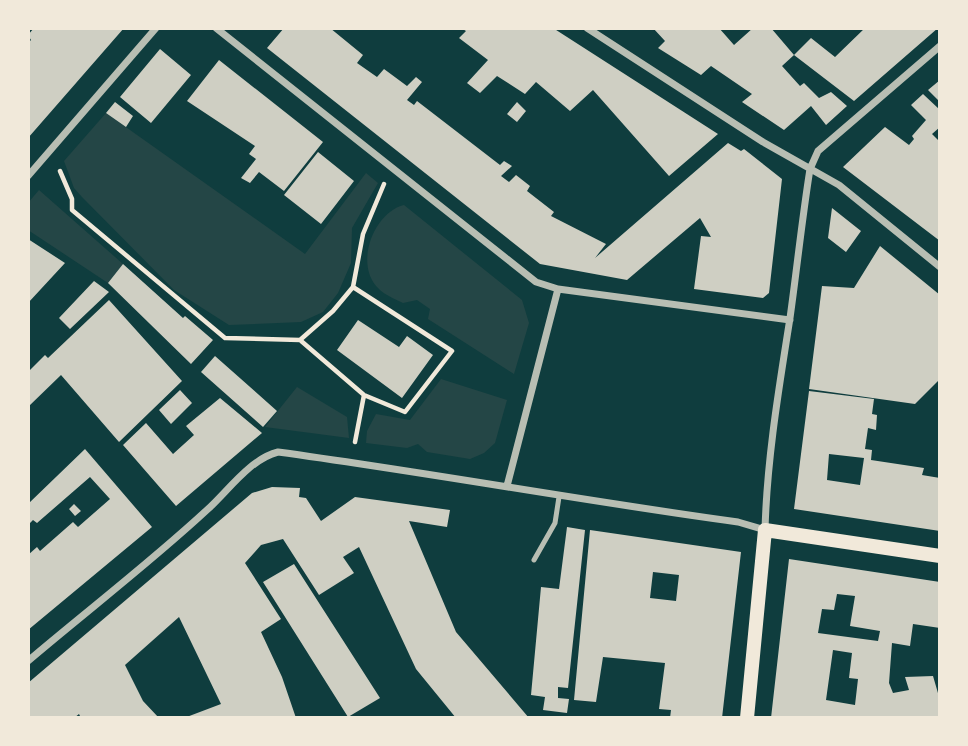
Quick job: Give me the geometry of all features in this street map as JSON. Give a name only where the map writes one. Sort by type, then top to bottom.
[{"type":"main road","points":[[747,718],[765,530],[940,556]]},
{"type":"street","points":[[28,176],[156,28]]},
{"type":"street","points":[[216,28],[536,282],[558,289],[790,320]]},
{"type":"street","points":[[587,28],[839,185],[940,267]]},
{"type":"street","points":[[28,661],[269,454],[278,452],[507,486],[559,497],[738,522],[765,530],[779,373],[790,320],[810,169],[818,151],[940,46]]},
{"type":"street","points":[[507,486],[558,289]]},
{"type":"lane","points":[[534,560],[555,523],[559,497]]},
{"type":"path","points":[[45,156],[59,168],[72,199],[72,210],[225,338],[300,340],[364,395],[405,412],[452,351],[353,287]]},
{"type":"path","points":[[300,340],[333,311],[353,287],[363,234],[374,203],[382,186],[395,170]]},
{"type":"path","points":[[348,461],[349,447],[357,441],[364,395]]},
{"type":"shaded area","points":[[106,113],[305,254],[366,173],[378,183],[352,228],[351,263],[338,293],[323,312],[301,322],[229,325],[174,290],[74,188],[64,161]]},
{"type":"shaded area","points":[[39,190],[123,264],[108,283],[28,230],[28,203]]},
{"type":"shaded area","points":[[404,205],[522,300],[529,323],[514,374],[428,319],[430,309],[417,300],[403,303],[381,291],[371,279],[368,267],[370,241],[384,218]]},
{"type":"shaded area","points":[[441,379],[507,400],[495,443],[484,453],[470,459],[427,452],[418,444],[407,448],[366,443],[367,431],[376,414],[410,420]]},
{"type":"shaded area","points":[[297,387],[347,417],[349,438],[265,427]]},
{"type":"building","points":[[34,28],[124,28],[28,138],[28,43],[31,40],[28,35]]},
{"type":"building","points":[[284,28],[330,28],[363,55],[357,63],[377,77],[384,69],[407,86],[416,77],[422,82],[407,100],[414,105],[417,101],[500,165],[504,161],[512,166],[501,176],[509,182],[516,175],[530,186],[527,191],[554,212],[551,216],[606,244],[595,258],[728,143],[741,151],[744,149],[782,179],[769,293],[763,298],[694,289],[701,236],[711,237],[700,218],[627,280],[540,264],[267,48]]},
{"type":"building","points":[[461,28],[553,28],[718,134],[669,176],[593,90],[570,111],[536,82],[525,94],[497,76],[480,93],[467,83],[488,60],[459,38],[466,31]]},
{"type":"building","points":[[653,28],[719,28],[734,45],[753,28],[771,28],[794,55],[782,66],[800,86],[804,83],[819,98],[831,92],[847,106],[826,125],[811,106],[784,130],[742,102],[752,94],[711,66],[701,75],[658,48],[665,41]]},
{"type":"building","points":[[865,28],[938,28],[854,101],[794,55],[811,38],[835,57]]},
{"type":"building","points":[[160,49],[191,75],[151,123],[120,97]]},
{"type":"building","points":[[219,60],[323,142],[284,191],[259,172],[250,183],[241,178],[256,159],[249,154],[255,146],[187,101]]},
{"type":"building","points":[[940,80],[940,102],[928,90]]},
{"type":"building","points":[[923,94],[940,110],[940,127],[932,134],[940,142],[940,241],[843,167],[885,127],[909,145],[914,139],[912,136],[926,120],[911,105]]},
{"type":"building","points":[[115,102],[133,116],[126,127],[106,113]]},
{"type":"building","points":[[517,102],[526,111],[517,122],[507,114]]},
{"type":"building","points":[[318,152],[354,181],[321,224],[284,195]]},
{"type":"building","points":[[832,208],[861,231],[846,252],[828,238]]},
{"type":"building","points":[[28,239],[65,263],[28,303]]},
{"type":"building","points":[[880,246],[940,295],[940,379],[915,404],[809,389],[822,286],[854,288]]},
{"type":"building","points":[[123,264],[183,318],[185,316],[213,340],[191,364],[108,283]]},
{"type":"building","points":[[94,281],[109,292],[70,329],[59,318]]},
{"type":"building","points":[[109,300],[182,381],[119,442],[61,375],[28,407],[28,372],[45,355],[48,358]]},
{"type":"building","points":[[358,320],[399,347],[407,336],[433,355],[402,398],[337,350]]},
{"type":"building","points":[[215,356],[277,411],[263,427],[201,372]]},
{"type":"building","points":[[180,390],[192,403],[171,424],[159,410]]},
{"type":"building","points":[[809,391],[874,399],[872,414],[877,415],[876,430],[868,428],[865,449],[872,450],[871,460],[924,468],[922,475],[940,478],[940,531],[794,509]],"holes":[[[829,454],[864,458],[860,485],[827,480]]]},
{"type":"building","points":[[220,398],[262,433],[176,506],[123,445],[146,423],[173,454],[194,435],[186,426]]},
{"type":"building","points":[[85,449],[152,527],[28,630],[28,555],[37,547],[40,551],[73,522],[78,527],[110,499],[90,477],[37,523],[33,520],[28,525],[28,504]]},
{"type":"building","points":[[272,487],[300,488],[299,497],[306,498],[321,521],[355,497],[450,510],[447,527],[409,521],[456,632],[529,718],[456,718],[416,669],[359,547],[343,557],[354,573],[319,595],[283,539],[261,545],[245,563],[281,619],[261,632],[282,677],[296,718],[184,718],[221,704],[179,617],[125,665],[143,701],[159,718],[81,718],[79,714],[74,718],[28,718],[28,683],[252,493]]},
{"type":"building","points":[[74,504],[81,511],[75,516],[69,509]]},
{"type":"building","points":[[567,527],[585,530],[568,688],[558,687],[558,698],[569,699],[567,713],[543,710],[545,697],[531,695],[541,587],[559,589]]},
{"type":"building","points":[[590,530],[741,552],[722,718],[670,718],[671,710],[659,709],[665,663],[603,657],[596,702],[574,700]],"holes":[[[653,572],[679,575],[676,601],[650,598]]]},
{"type":"building","points":[[789,559],[940,582],[940,628],[913,624],[910,646],[892,643],[889,683],[893,693],[909,690],[905,677],[933,676],[940,700],[940,718],[771,718]],"holes":[[[837,594],[855,596],[850,626],[880,631],[878,641],[818,633],[822,609],[834,610]],[[833,650],[852,653],[849,678],[858,679],[855,705],[826,700]]]},
{"type":"building","points":[[294,564],[380,698],[348,717],[263,582]]}]
